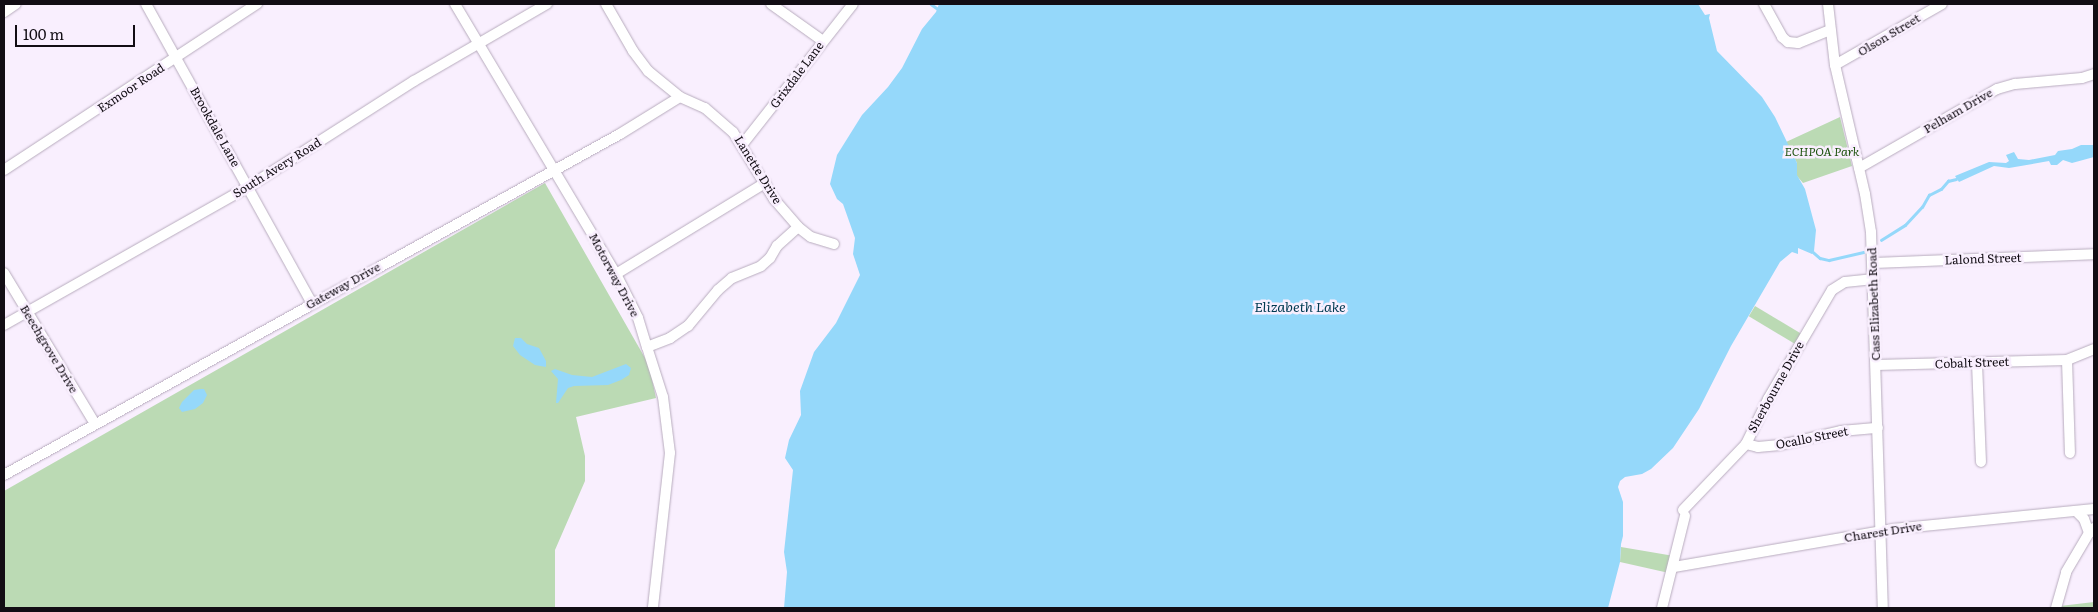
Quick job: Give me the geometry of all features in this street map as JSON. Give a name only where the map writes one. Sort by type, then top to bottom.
[{"type":"street","points":[[4,12],[16,4]]},
{"type":"street","name":"Brookdale Lane","points":[[146,4],[312,303]]},
{"type":"street","name":"Exmoor Road","points":[[4,170],[257,4]]},
{"type":"street","name":"Motorway Drive","points":[[455,4],[477,44],[555,169],[616,274],[638,318],[663,397],[670,453],[653,608]]},
{"type":"street","name":"South Avery Road","points":[[4,325],[248,187],[414,81],[547,4]]},
{"type":"street","name":"Lanette Drive","points":[[606,4],[633,51],[648,71],[680,97],[705,108],[733,132],[774,199],[798,227],[810,237],[834,244]]},
{"type":"street","points":[[771,4],[823,41]]},
{"type":"street","name":"Grixdale Lane","points":[[742,145],[853,4]]},
{"type":"street","points":[[1764,4],[1782,38],[1788,42],[1798,43],[1830,30]]},
{"type":"street","name":"Cass Elizabeth Road","points":[[1828,4],[1835,66],[1870,222],[1874,279],[1883,608]]},
{"type":"street","name":"Olson Street","points":[[1835,66],[1942,4]]},
{"type":"street","name":"Pelham Drive","points":[[1859,168],[1997,88],[2015,84],[2082,78],[2094,74]]},
{"type":"street","name":"Gateway Drive","points":[[4,475],[555,169],[680,97]]},
{"type":"street","points":[[616,274],[765,183]]},
{"type":"street","points":[[647,347],[670,338],[688,326],[718,290],[732,278],[761,266],[777,246],[798,227]]},
{"type":"street","name":"Lalond Street","points":[[1873,263],[2094,254]]},
{"type":"street","name":"Beechgrove Drive","points":[[4,273],[95,424]]},
{"type":"street","name":"Sherbourne Drive","points":[[1674,567],[1684,513],[1746,444],[1768,399],[1832,290],[1847,281],[1874,279]]},
{"type":"street","name":"Cobalt Street","points":[[1876,365],[2067,360],[2094,350]]},
{"type":"street","points":[[2067,360],[2070,453]]},
{"type":"street","points":[[1977,363],[1981,462]]},
{"type":"street","name":"Ocallo Street","points":[[1746,444],[1758,447],[1780,445],[1841,431],[1878,428]]},
{"type":"street","name":"Charest Drive","points":[[1674,567],[1881,531],[2094,509]]},
{"type":"street","points":[[2056,608],[2064,575],[2092,531],[2076,511]]},
{"type":"street","points":[[1662,608],[1674,567]]},
{"type":"green space","name":"ECHPOA Park","points":[[1840,117],[1852,166],[1803,183],[1797,176],[1797,163],[1786,142]]},
{"type":"green space","points":[[545,183],[649,365],[656,398],[576,417],[585,456],[585,481],[555,550],[555,608],[4,608],[4,491]]},
{"type":"green space","points":[[1755,306],[1802,334],[1796,345],[1749,316]]},
{"type":"green space","points":[[1621,547],[1674,556],[1669,573],[1620,562]]},
{"type":"green space","points":[[2094,602],[2094,608],[2060,608],[2060,606]]},
{"type":"water","name":"Elizabeth Lake","points":[[939,4],[1698,4],[1705,15],[1710,14],[1709,18],[1717,51],[1762,97],[1775,117],[1797,163],[1797,175],[1805,189],[1816,230],[1814,251],[1812,254],[1798,248],[1798,254],[1792,252],[1780,262],[1731,346],[1699,409],[1673,448],[1651,469],[1642,474],[1625,477],[1620,481],[1618,487],[1623,502],[1623,536],[1620,562],[1608,608],[784,608],[787,572],[784,552],[793,470],[785,458],[789,440],[801,415],[800,391],[814,352],[836,323],[860,275],[853,254],[855,238],[843,204],[837,199],[830,184],[837,155],[862,115],[888,87],[902,68],[922,29],[936,12]]},
{"type":"water","points":[[2081,145],[2094,145],[2094,157],[2072,163],[2063,160],[2057,165],[2051,165],[2049,161],[2009,168],[1994,166],[1959,182],[1955,176],[1989,162],[2006,163],[2009,161],[2006,155],[2014,152],[2018,159],[2029,160],[2055,155],[2058,151],[2072,149]]},
{"type":"water","points":[[515,338],[521,338],[527,344],[539,348],[546,361],[546,367],[535,365],[520,355],[513,346]]},
{"type":"water","points":[[626,364],[631,368],[629,375],[621,380],[608,385],[574,386],[568,388],[558,403],[556,403],[558,379],[551,371],[555,369],[572,375],[592,377]]},
{"type":"water","points":[[204,389],[207,395],[203,403],[195,409],[182,412],[179,408],[182,402],[194,390]]},
{"type":"waterway","points":[[931,4],[938,9]]},
{"type":"waterway","points":[[1881,240],[1905,225],[1922,207],[1929,195],[1941,189],[1948,181],[1956,179]]},
{"type":"waterway","points":[[1813,252],[1820,258],[1829,260],[1863,252]]}]
